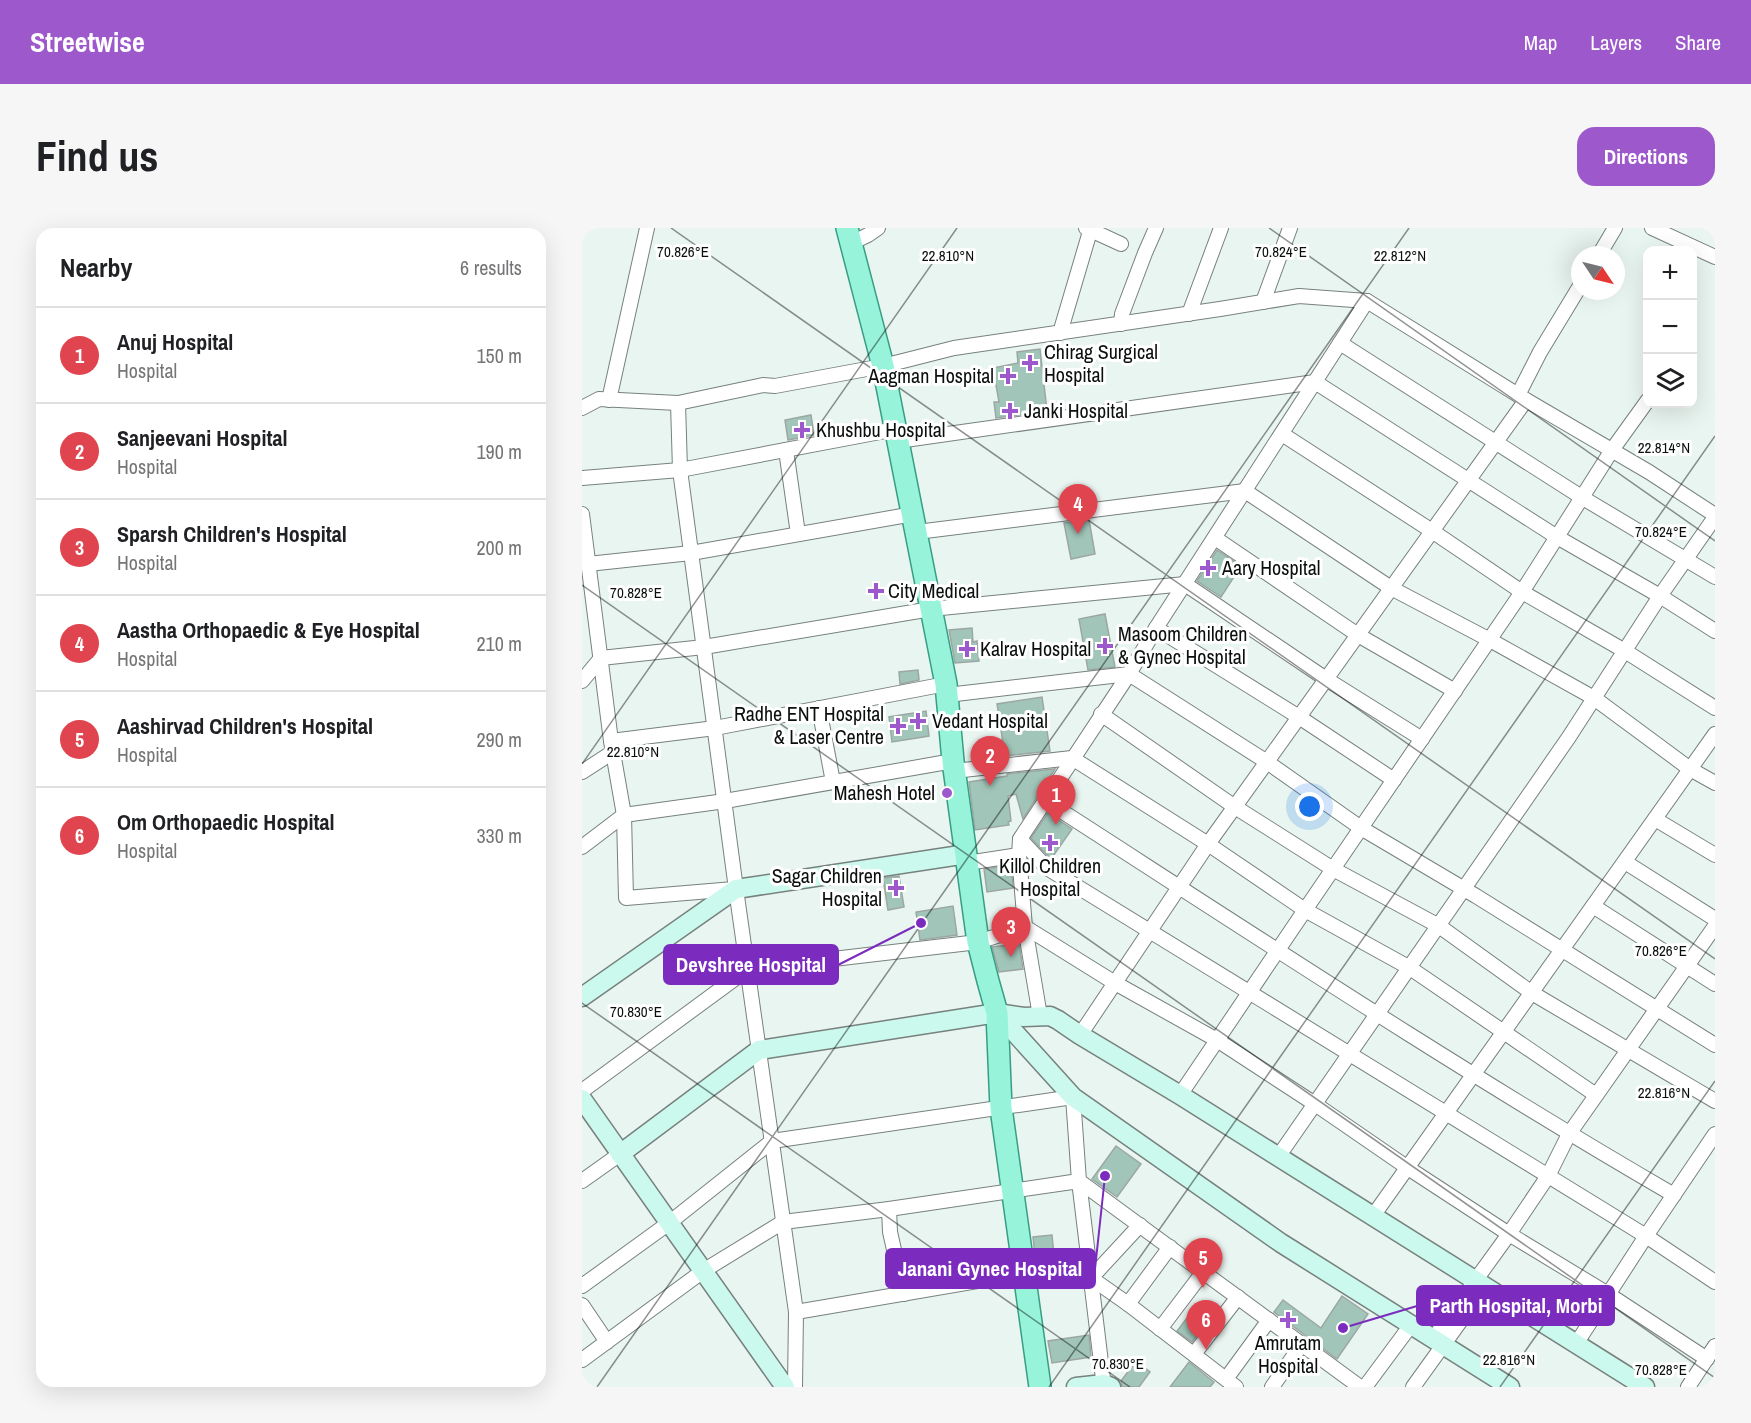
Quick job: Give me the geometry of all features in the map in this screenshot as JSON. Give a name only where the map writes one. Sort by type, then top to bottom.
[{"type":"main road","points":[[849,235],[884,366],[947,689],[954,766],[978,942],[997,1012],[1001,1108],[1040,1387]]},
{"type":"street","points":[[609,400],[647,228]]},
{"type":"street","points":[[849,235],[868,236],[878,228]]},
{"type":"street","points":[[1121,324],[1122,315],[1156,228]]},
{"type":"street","points":[[1189,314],[1221,228]]},
{"type":"street","points":[[1263,302],[1290,228]]},
{"type":"street","points":[[1604,246],[1615,228]]},
{"type":"street","points":[[1652,228],[1715,257]]},
{"type":"street","points":[[1060,333],[1090,229],[1121,244]]},
{"type":"street","points":[[584,406],[599,399],[678,403],[763,385],[776,386],[884,366],[954,348],[1299,296],[1367,301],[1522,398],[1612,450],[1715,516],[1439,926],[1278,1157]]},
{"type":"street","points":[[1080,1035],[1208,844],[1496,443],[1522,398],[1540,352],[1572,300]]},
{"type":"street","points":[[1040,1016],[1025,927],[1019,855],[1020,839],[1129,674],[1156,628],[1367,301]]},
{"type":"street","points":[[1340,343],[1582,497],[1715,577]]},
{"type":"street","points":[[582,478],[680,470],[786,450],[1315,382],[1557,537],[1660,596],[1715,631]]},
{"type":"street","points":[[678,403],[680,470],[796,1312],[795,1387]]},
{"type":"street","points":[[1180,1095],[1490,640],[1643,406]]},
{"type":"street","points":[[1282,434],[1522,592],[1625,651],[1715,708]]},
{"type":"street","points":[[786,450],[798,534]]},
{"type":"street","points":[[588,564],[691,553],[798,534],[1245,491],[1391,588],[1594,698],[1690,769],[1715,783]]},
{"type":"street","points":[[582,514],[588,564],[586,582],[601,658],[612,747],[624,815],[626,898],[736,889],[967,858],[1019,855]]},
{"type":"street","points":[[1215,538],[1358,635],[1455,691]]},
{"type":"street","points":[[582,681],[601,658],[704,647],[932,609],[1185,584],[1326,679],[1422,739]]},
{"type":"street","points":[[1156,628],[1299,717],[1394,780]]},
{"type":"street","points":[[582,772],[612,747],[819,708],[947,689],[1129,674],[1267,762],[1361,828],[1464,889],[1715,1046]]},
{"type":"street","points":[[819,708],[833,782]]},
{"type":"street","points":[[1101,714],[1235,807],[1333,869],[1439,926],[1532,993],[1715,1101]]},
{"type":"street","points":[[1373,1216],[1715,734]]},
{"type":"street","points":[[583,844],[624,815],[833,782],[954,766],[1072,759],[1208,844],[1305,910],[1410,968],[1596,1095]]},
{"type":"street","points":[[1046,801],[1569,1134],[1674,1195]]},
{"type":"street","points":[[1655,819],[1715,855]]},
{"type":"street","points":[[1020,839],[1047,868],[1646,1236],[1715,1282]]},
{"type":"street","points":[[1625,862],[1715,919]]},
{"type":"street","points":[[582,997],[736,889]]},
{"type":"street","points":[[1593,906],[1715,984]]},
{"type":"street","points":[[1413,1387],[1439,1342],[1480,1284],[1509,1234],[1548,1176],[1569,1134],[1715,926]]},
{"type":"street","points":[[582,1091],[748,969],[978,942],[1025,927],[1217,1040],[1509,1234],[1608,1294],[1707,1359]]},
{"type":"street","points":[[997,1012],[1073,1097],[1281,1243],[1510,1387]]},
{"type":"street","points":[[582,1182],[759,1050],[997,1012],[1024,1017],[1050,1016],[1645,1387]]},
{"type":"street","points":[[582,1286],[669,1223],[772,1141],[1073,1097]]},
{"type":"street","points":[[1073,1097],[1091,1278],[1106,1386],[1076,1387]]},
{"type":"street","points":[[582,1099],[785,1387]]},
{"type":"street","points":[[1576,1344],[1715,1134]]},
{"type":"street","points":[[582,1360],[703,1271],[783,1222],[1080,1181],[1360,1387]]},
{"type":"street","points":[[889,1209],[890,1232],[903,1294]]},
{"type":"street","points":[[1091,1278],[1140,1225]]},
{"type":"street","points":[[1128,1304],[1170,1247]]},
{"type":"street","points":[[1160,1329],[1204,1271]]},
{"type":"street","points":[[796,1312],[1024,1273],[1091,1278],[1231,1383],[1269,1320]]},
{"type":"street","points":[[1194,1354],[1239,1297]]},
{"type":"street","points":[[582,1305],[607,1342]]},
{"type":"street","points":[[1365,1387],[1412,1325]]},
{"type":"street","points":[[1272,1387],[1302,1344]]},
{"type":"street","points":[[1688,1387],[1715,1346]]},
{"type":"building","points":[[1040,349],[1047,411],[996,418],[994,402],[999,402],[993,368],[1018,363],[1017,352]]},
{"type":"building","points":[[811,415],[814,435],[788,440],[785,420]]},
{"type":"building","points":[[1089,520],[1095,554],[1071,559],[1064,523]]},
{"type":"building","points":[[1217,550],[1241,566],[1221,597],[1197,581]]},
{"type":"building","points":[[1105,614],[1115,667],[1088,670],[1079,619]]},
{"type":"building","points":[[972,628],[973,642],[977,641],[979,661],[955,663],[949,630]]},
{"type":"building","points":[[918,670],[919,680],[900,684],[899,672]]},
{"type":"building","points":[[1042,697],[1050,751],[1005,756],[997,704]]},
{"type":"building","points":[[926,711],[929,736],[892,742],[889,717]]},
{"type":"building","points":[[1055,769],[1023,819],[1016,794],[1008,796],[1011,821],[1008,822],[1009,825],[975,830],[969,782],[1007,776],[1007,774]]},
{"type":"building","points":[[1048,813],[1072,829],[1051,859],[1031,838]]},
{"type":"building","points":[[1011,865],[1013,888],[987,892],[984,869]]},
{"type":"building","points":[[899,876],[904,907],[888,910],[883,878]]},
{"type":"building","points":[[953,906],[957,935],[920,940],[916,912]]},
{"type":"building","points":[[1019,944],[1023,969],[999,972],[992,947]]},
{"type":"building","points":[[1116,1146],[1141,1164],[1117,1197],[1092,1179]]},
{"type":"building","points":[[1052,1235],[1055,1266],[1036,1265],[1033,1237]]},
{"type":"building","points":[[1342,1296],[1368,1314],[1337,1359],[1274,1312],[1283,1300],[1321,1328]]},
{"type":"building","points":[[1190,1314],[1204,1325],[1192,1342],[1177,1331]]},
{"type":"building","points":[[1089,1335],[1091,1357],[1052,1363],[1048,1341]]},
{"type":"building","points":[[1136,1361],[1150,1372],[1139,1387],[1122,1387],[1121,1381]]},
{"type":"building","points":[[1189,1362],[1214,1382],[1210,1387],[1170,1387]]},
{"type":"place","name":"Chirag Surgical Hospital","points":[[1030,363]]},
{"type":"place","name":"Aagman Hospital","points":[[1008,376]]},
{"type":"place","name":"Janki Hospital","points":[[1010,411]]},
{"type":"place","name":"Khushbu Hospital","points":[[802,430]]},
{"type":"place","name":"Aastha Orthopaedic & Eye Hospital","points":[[1078,534]]},
{"type":"place","name":"Aary Hospital","points":[[1208,568]]},
{"type":"place","name":"City Medical","points":[[876,591]]},
{"type":"place","name":"Masoom Children & Gynec Hospital","points":[[1105,646]]},
{"type":"place","name":"Kalrav Hospital","points":[[967,649]]},
{"type":"place","name":"Vedant Hospital","points":[[918,721]]},
{"type":"place","name":"Radhe ENT Hospital & Laser Centre","points":[[898,726]]},
{"type":"place","name":"Sanjeevani Hospital","points":[[990,786]]},
{"type":"place","name":"Mahesh Hotel","points":[[947,793]]},
{"type":"place","name":"Anuj Hospital","points":[[1056,825]]},
{"type":"place","name":"Killol Children Hospital","points":[[1050,843]]},
{"type":"place","name":"Sagar Children Hospital","points":[[896,888]]},
{"type":"place","name":"Devshree Hospital","points":[[921,923]]},
{"type":"place","name":"Sparsh Children's Hospital","points":[[1011,957]]},
{"type":"place","name":"Janani Gynec Hospital","points":[[1105,1176]]},
{"type":"place","name":"Aashirvad Children's Hospital","points":[[1203,1288]]},
{"type":"place","name":"Amrutam Hospital","points":[[1288,1320]]},
{"type":"place","name":"Parth Hospital, Morbi","points":[[1343,1328]]},
{"type":"place","name":"Om Orthopaedic Hospital","points":[[1206,1350]]}]
